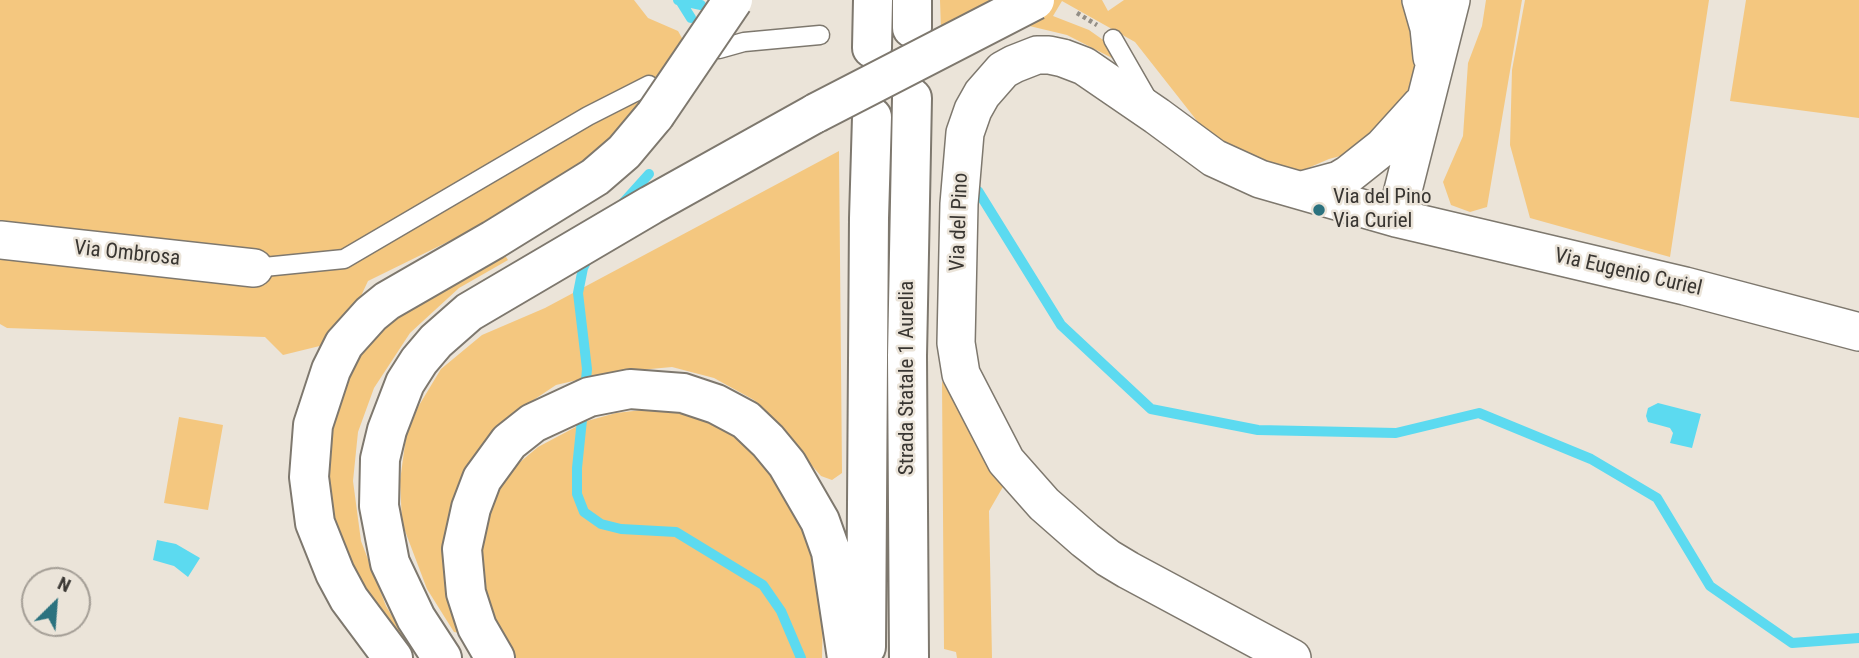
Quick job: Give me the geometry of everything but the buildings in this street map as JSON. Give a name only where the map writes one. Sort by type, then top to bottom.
[{"type":"main road","points":[[393,658],[344,591],[322,543],[313,513],[309,477],[313,425],[331,370],[344,344],[371,314],[387,301],[595,177],[624,152],[652,100],[733,0]]},
{"type":"main road","points":[[872,48],[873,0]]},
{"type":"main road","points":[[442,658],[416,618],[390,563],[379,506],[380,459],[394,409],[405,383],[436,341],[469,312],[651,205],[816,113],[1035,0]]},
{"type":"main road","name":"Strada Statale 1 Aurelia","points":[[909,658],[907,356],[912,98]]},
{"type":"main road","name":"Strada Statale 1 Aurelia","points":[[866,658],[872,117]]},
{"type":"main road","points":[[495,658],[477,627],[466,593],[462,549],[471,508],[482,480],[509,442],[533,423],[589,397],[630,389],[683,393],[716,404],[746,420],[781,456],[820,521],[831,552],[847,658]]},
{"type":"street","points":[[1301,190],[1339,180],[1383,147],[1422,103],[1433,77],[1429,28],[1421,0]]},
{"type":"street","points":[[1396,218],[1451,0]]},
{"type":"street","name":"Via del Pino","points":[[1292,658],[1108,558],[1044,504],[1006,461],[961,374],[957,343],[962,153],[969,122],[982,94],[1003,70],[1037,55],[1063,58],[1084,66],[1214,158],[1260,179],[1396,218]]},
{"type":"street","name":"Via Eugenio Curiel","points":[[1396,218],[1685,286],[1859,332]]},
{"type":"street","name":"Via Ombrosa","points":[[0,240],[254,268]]},
{"type":"lane","points":[[719,49],[744,42],[820,35]]},
{"type":"lane","points":[[1113,39],[1157,116]]},
{"type":"lane","points":[[254,268],[344,260],[588,116],[652,100]]},
{"type":"shaded area","points":[[0,0],[634,0],[648,18],[678,31],[691,54],[596,169],[368,281],[340,341],[283,355],[265,337],[7,328],[0,324]]},
{"type":"shaded area","points":[[940,0],[1102,0],[1108,11],[1124,0],[1409,0],[1419,42],[1413,79],[1397,114],[1363,150],[1329,159],[1301,171],[1256,161],[1205,131],[1135,42],[1062,1],[1053,16],[1089,30],[1106,42],[1114,59],[1067,35],[1021,24],[941,30]]},
{"type":"shaded area","points":[[1486,0],[1522,0],[1487,207],[1470,212],[1451,205],[1443,182],[1463,136],[1468,63],[1482,26]]},
{"type":"shaded area","points":[[1525,0],[1709,0],[1670,257],[1530,218],[1510,145],[1512,70]]},
{"type":"shaded area","points":[[1746,0],[1859,0],[1859,118],[1730,101]]},
{"type":"shaded area","points":[[839,151],[842,473],[832,480],[821,476],[754,400],[714,378],[672,367],[607,373],[556,385],[511,415],[483,451],[460,633],[454,632],[427,589],[402,523],[400,481],[406,437],[418,407],[441,369],[482,335],[545,308]]},
{"type":"shaded area","points":[[501,249],[508,260],[459,288],[410,333],[374,388],[358,432],[353,481],[361,541],[386,606],[407,641],[384,630],[335,544],[322,438],[358,353],[382,324]]},
{"type":"shaded area","points":[[942,381],[1004,485],[989,511],[992,658],[957,658],[956,652],[944,649]]},
{"type":"shaded area","points":[[668,410],[698,418],[724,430],[749,446],[771,472],[797,515],[817,561],[823,612],[822,658],[510,658],[482,600],[479,560],[489,511],[506,474],[538,447],[587,421],[616,413]]},
{"type":"shaded area","points":[[179,417],[223,425],[208,510],[164,503]]},
{"type":"water","points":[[1658,403],[1701,414],[1692,448],[1670,443],[1673,433],[1670,428],[1648,422],[1648,408]]},
{"type":"water","points":[[157,540],[176,544],[200,558],[188,577],[174,566],[153,560]]},
{"type":"waterway","points":[[678,0],[701,5]]},
{"type":"waterway","points":[[681,2],[691,18]]},
{"type":"waterway","points":[[622,204],[649,174]]},
{"type":"waterway","points":[[978,191],[1061,325],[1151,409],[1258,430],[1396,433],[1479,413],[1591,459],[1657,498],[1710,586],[1792,643],[1859,638]]},
{"type":"waterway","points":[[585,391],[587,369],[578,293],[588,258]]},
{"type":"waterway","points":[[583,410],[577,494],[584,512],[601,524],[621,529],[676,532],[763,585],[781,611],[801,658]]},
{"type":"place","name":"Via del Pino Via Curiel","points":[[1319,210]]}]
